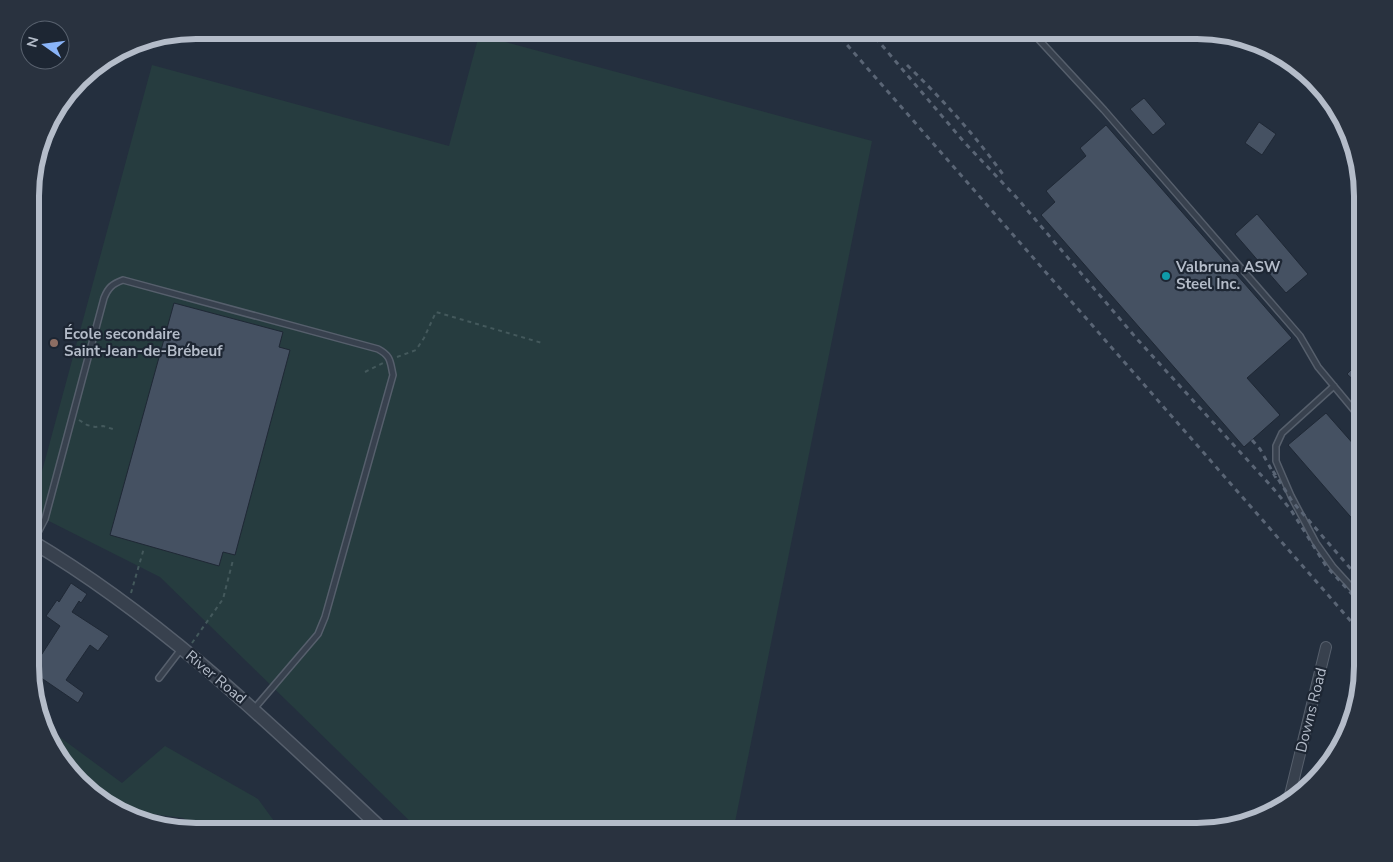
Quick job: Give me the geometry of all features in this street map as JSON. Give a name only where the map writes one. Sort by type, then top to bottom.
[{"type":"street","name":"River Road","points":[[39,545],[128,604],[184,650],[254,709],[375,823]]},
{"type":"street","name":"Downs Road","points":[[1291,793],[1326,647]]},
{"type":"lane","points":[[1038,39],[1104,110],[1300,336],[1318,367],[1354,408]]},
{"type":"lane","points":[[39,530],[45,520],[104,298],[108,289],[115,283],[123,280],[378,349],[386,354],[390,359],[393,375],[325,617],[318,634],[254,709]]},
{"type":"lane","points":[[1334,386],[1282,433],[1276,446],[1276,461],[1291,496],[1316,542],[1333,567],[1354,590]]},
{"type":"lane","points":[[159,678],[184,650]]},
{"type":"path","points":[[365,372],[390,359],[416,350],[436,312],[542,343]]},
{"type":"path","points":[[72,416],[87,425],[103,426],[116,430]]},
{"type":"path","points":[[128,604],[144,548]]},
{"type":"path","points":[[184,650],[223,599],[233,560]]},
{"type":"green space","points":[[478,39],[494,39],[872,141],[735,823],[412,823],[160,577],[39,516],[39,482],[152,65],[449,146]]},
{"type":"green space","points":[[54,733],[122,783],[165,746],[258,799],[275,823],[192,823],[183,818],[143,813],[126,807],[108,797],[92,784],[65,754]]},
{"type":"building","points":[[1144,98],[1166,124],[1153,135],[1130,109]]},
{"type":"building","points":[[1259,122],[1276,134],[1262,155],[1245,143]]},
{"type":"building","name":"Valbruna ASW Steel Inc.","points":[[1106,125],[1292,338],[1247,378],[1280,415],[1244,447],[1041,215],[1055,202],[1046,191],[1086,156],[1080,148]]},
{"type":"building","points":[[1257,214],[1308,274],[1286,293],[1235,234]]},
{"type":"building","points":[[174,303],[283,332],[279,347],[290,350],[235,555],[223,552],[219,566],[110,535]]},
{"type":"building","points":[[1354,367],[1354,381],[1347,374]]},
{"type":"building","points":[[1326,413],[1354,445],[1354,521],[1288,445]]},
{"type":"building","points":[[71,583],[87,594],[81,603],[79,601],[72,612],[109,636],[98,651],[90,645],[66,680],[84,693],[78,703],[40,677],[39,659],[60,626],[46,616],[57,600],[59,602]]},
{"type":"railway","points":[[842,39],[1354,625]]},
{"type":"railway","points":[[877,39],[964,142],[1017,198],[1137,339],[1272,487],[1291,510],[1326,566],[1354,596]]},
{"type":"railway","points":[[907,65],[959,119],[1004,176]]},
{"type":"railway","points":[[1252,440],[1260,449],[1276,478]]},
{"type":"railway","points":[[1273,471],[1292,501],[1354,573]]},
{"type":"place","name":"Valbruna ASW Steel Inc.","points":[[1166,276]]},
{"type":"place","name":"École secondaire Saint-Jean-de-Brébeuf","points":[[54,343]]}]
